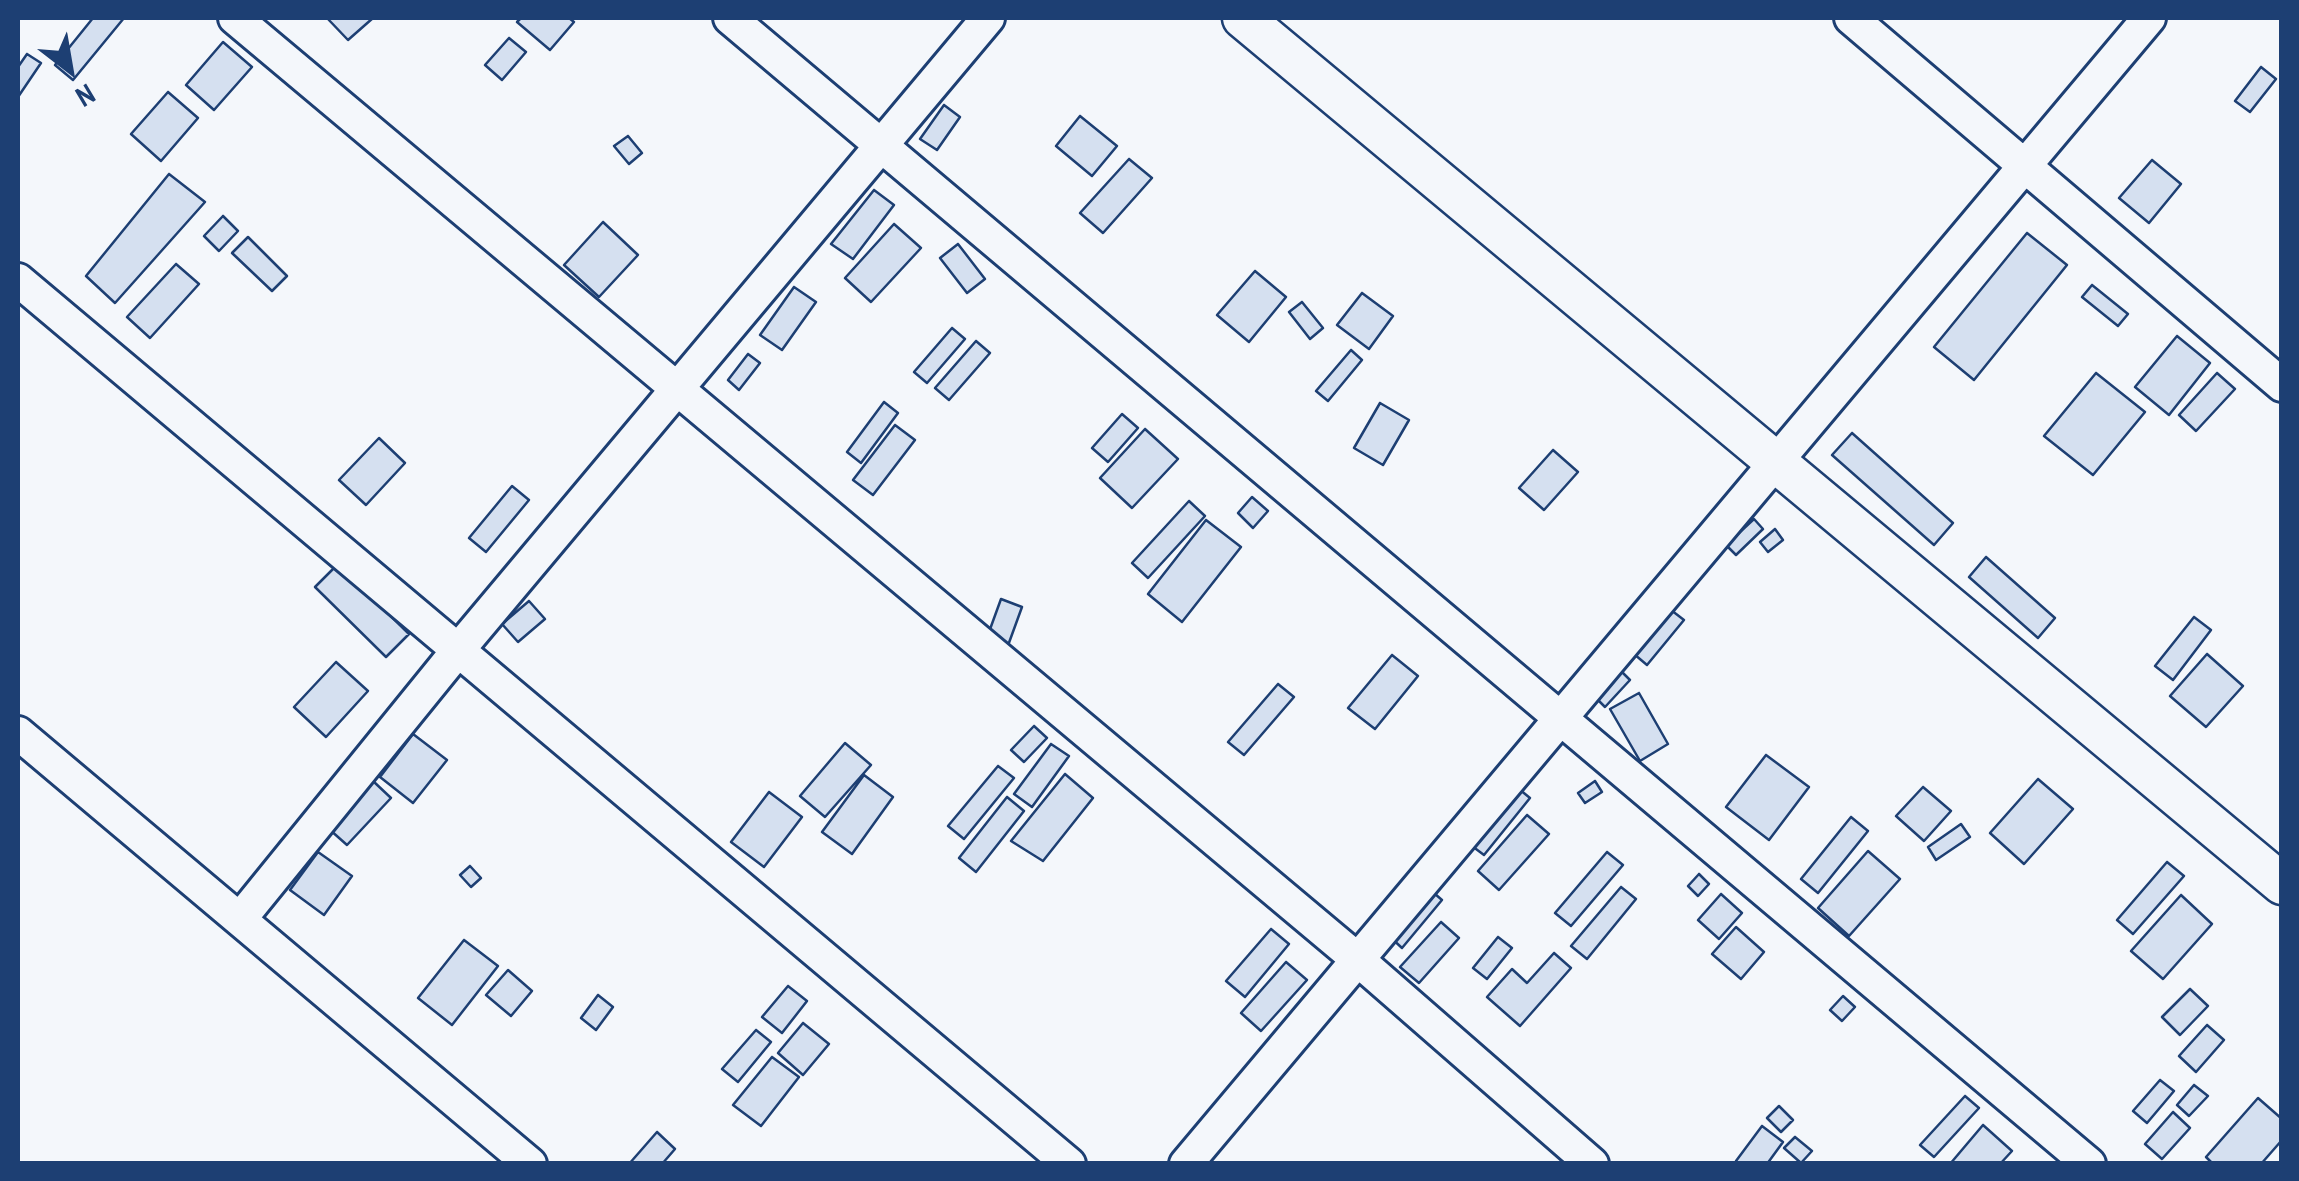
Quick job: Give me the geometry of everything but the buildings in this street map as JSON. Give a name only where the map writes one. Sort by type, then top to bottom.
[{"type":"street","points":[[235,18],[1357,959],[1592,1164]]},
{"type":"street","points":[[730,18],[2089,1164]]},
{"type":"street","points":[[240,920],[459,649],[988,18]]},
{"type":"street","points":[[1243,18],[2282,884]]},
{"type":"street","points":[[1851,18],[2282,385]]},
{"type":"street","points":[[1186,1164],[2149,18]]},
{"type":"street","points":[[18,280],[1070,1164]]},
{"type":"street","points":[[18,734],[530,1164]]}]
